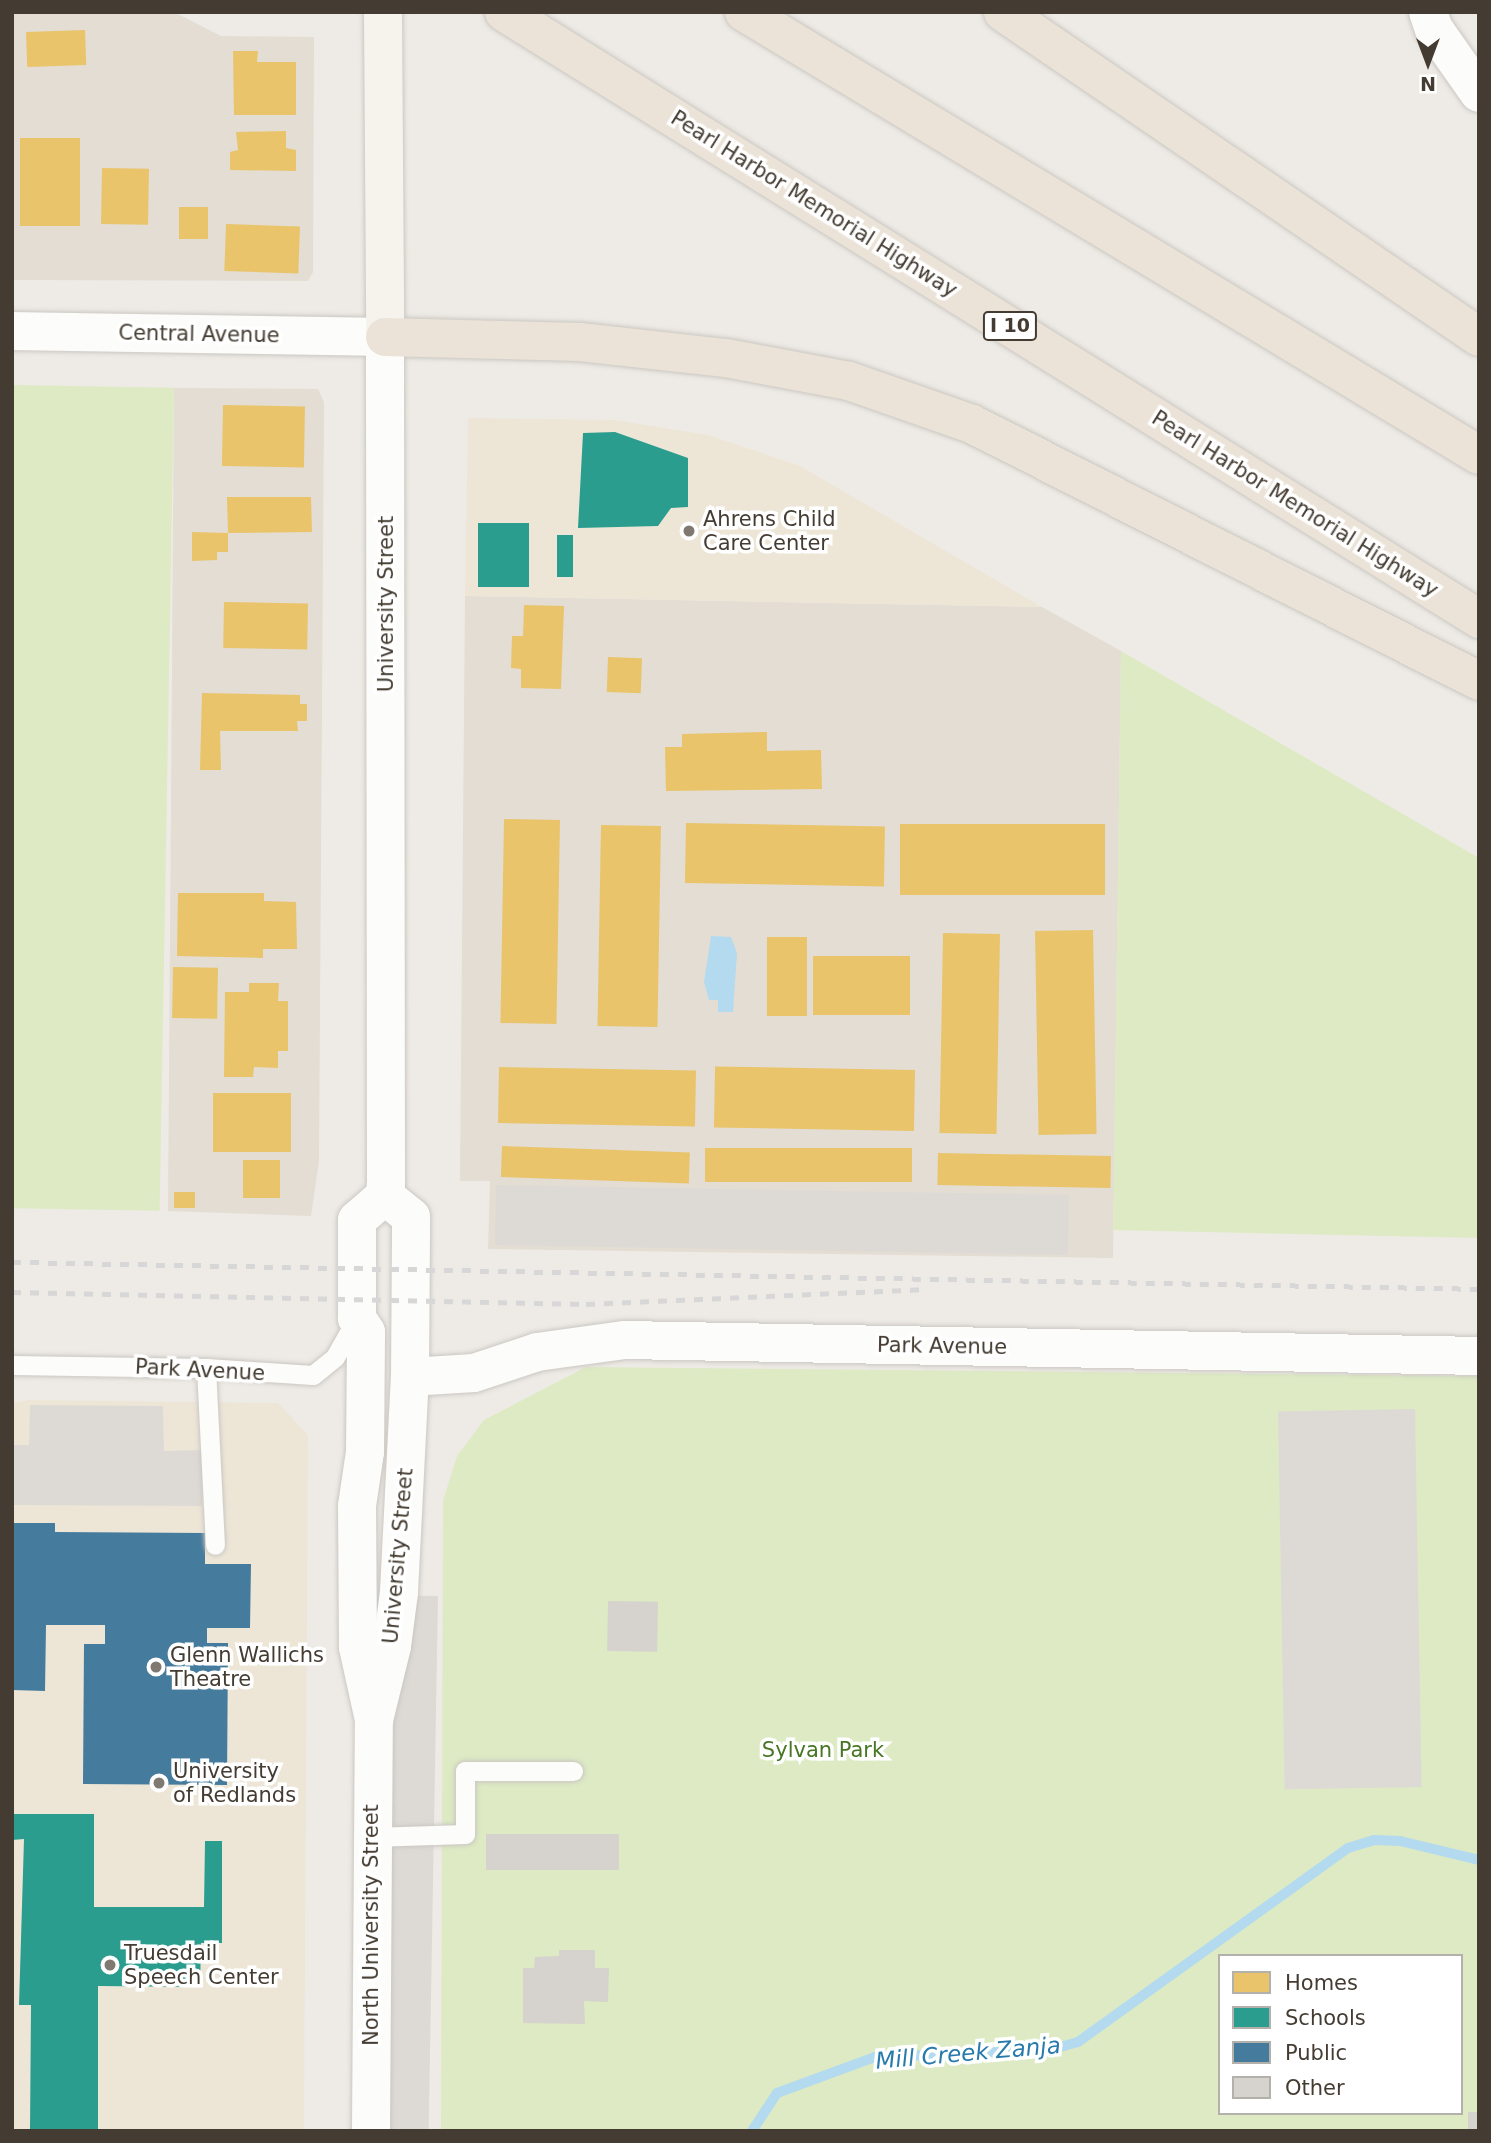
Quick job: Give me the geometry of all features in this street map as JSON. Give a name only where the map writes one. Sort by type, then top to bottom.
[{"type":"highway","name":"Pearl Harbor Memorial Highway","points":[[504,12],[1479,619]]},
{"type":"highway","points":[[744,12],[1479,455]]},
{"type":"highway","points":[[1003,12],[1479,337]]},
{"type":"highway","points":[[385,337],[580,342],[726,358],[849,381],[972,424],[1479,681]]},
{"type":"main road","name":"University Street","points":[[383,12],[385,337]]},
{"type":"street","points":[[1428,12],[1434,29],[1479,93]]},
{"type":"street","name":"Central Avenue","points":[[12,331],[385,337]]},
{"type":"street","name":"University Street","points":[[374,1720],[358,1647],[357,1506],[365,1452],[366,1332],[357,1318],[357,1220],[385,1196],[385,337]]},
{"type":"street","name":"University Street","points":[[374,1720],[392,1646],[399,1592],[410,1377],[411,1217],[385,1196]]},
{"type":"street","name":"Park Avenue","points":[[410,1377],[474,1373],[537,1352],[625,1340],[1479,1356]]},
{"type":"street","name":"North University Street","points":[[370,2131],[374,1720]]},
{"type":"lane","name":"Park Avenue","points":[[12,1366],[206,1368],[313,1375],[335,1357],[357,1318]]},
{"type":"lane","points":[[206,1368],[215,1545]]},
{"type":"lane","points":[[371,1837],[465,1834],[465,1772],[573,1771]]},
{"type":"shaded area","points":[[12,12],[174,12],[221,36],[314,37],[313,272],[308,281],[12,280]]},
{"type":"shaded area","points":[[174,388],[318,389],[324,402],[319,1161],[311,1216],[168,1211]]},
{"type":"shaded area","name":"Ahrens Child Care Center","points":[[468,418],[614,420],[708,435],[800,466],[1042,607],[465,596]]},
{"type":"shaded area","points":[[465,596],[1042,607],[1121,651],[1113,1258],[488,1249],[490,1181],[460,1181]]},
{"type":"shaded area","points":[[496,1185],[1069,1195],[1068,1255],[495,1245]]},
{"type":"shaded area","name":"University of Redlands","points":[[28,1400],[278,1403],[308,1435],[304,2131],[12,2131],[12,1403]]},
{"type":"shaded area","points":[[30,1405],[163,1406],[164,1451],[202,1450],[202,1506],[12,1505],[12,1445],[29,1445]]},
{"type":"shaded area","points":[[1415,1409],[1422,1787],[1285,1789],[1278,1411]]},
{"type":"shaded area","points":[[388,1595],[438,1596],[429,2131],[379,2130]]},
{"type":"green space","points":[[12,385],[174,388],[160,1211],[12,1208]]},
{"type":"green space","points":[[1121,651],[1479,858],[1479,1238],[1113,1230]]},
{"type":"green space","name":"Sylvan Park","points":[[586,1367],[1479,1376],[1479,2131],[441,2131],[443,1501],[457,1456],[484,1420]]},
{"type":"water","points":[[711,936],[731,937],[737,953],[733,1012],[718,1012],[718,1000],[709,1000],[704,982]]},
{"type":"building: Homes","points":[[85,30],[86,65],[27,67],[26,32]]},
{"type":"building: Homes","points":[[233,51],[258,51],[257,62],[296,62],[296,115],[234,115]]},
{"type":"building: Homes","points":[[286,131],[286,148],[296,150],[296,171],[230,170],[230,152],[238,150],[236,132]]},
{"type":"building: Homes","points":[[20,138],[80,138],[80,226],[20,226]]},
{"type":"building: Homes","points":[[102,168],[149,169],[148,225],[101,224]]},
{"type":"building: Homes","points":[[179,207],[208,207],[208,239],[179,239]]},
{"type":"building: Homes","points":[[226,224],[300,227],[298,274],[224,271]]},
{"type":"building: Homes","points":[[223,405],[305,406],[304,467],[222,466]]},
{"type":"building: Homes","points":[[227,497],[311,497],[312,532],[228,533]]},
{"type":"building: Homes","points":[[192,532],[228,533],[228,552],[217,552],[217,560],[192,561]]},
{"type":"building: Homes","points":[[224,602],[308,603],[307,649],[223,648]]},
{"type":"building: Homes","points":[[524,605],[564,606],[561,689],[521,688],[521,669],[511,668],[512,636],[523,636]]},
{"type":"building: Homes","points":[[608,657],[642,658],[641,693],[607,692]]},
{"type":"building: Homes","points":[[202,693],[300,695],[300,704],[307,704],[307,721],[297,721],[298,731],[220,731],[221,770],[200,770]]},
{"type":"building: Homes","points":[[767,732],[767,751],[821,750],[822,789],[666,791],[665,747],[682,747],[682,734]]},
{"type":"building: Homes","points":[[504,819],[560,820],[556,1024],[500,1023]]},
{"type":"building: Homes","points":[[686,823],[885,826],[884,886],[685,883]]},
{"type":"building: Homes","points":[[900,824],[1105,824],[1105,895],[900,895]]},
{"type":"building: Homes","points":[[601,825],[661,826],[657,1027],[597,1026]]},
{"type":"building: Homes","points":[[178,893],[264,893],[264,901],[296,902],[297,949],[263,949],[263,958],[177,956]]},
{"type":"building: Homes","points":[[1093,930],[1097,1134],[1039,1135],[1035,931]]},
{"type":"building: Homes","points":[[943,933],[1000,934],[997,1134],[940,1133]]},
{"type":"building: Homes","points":[[767,937],[807,937],[807,1016],[767,1016]]},
{"type":"building: Homes","points":[[813,956],[910,956],[910,1015],[813,1015]]},
{"type":"building: Homes","points":[[173,967],[218,968],[217,1019],[172,1018]]},
{"type":"building: Homes","points":[[249,983],[279,983],[278,1001],[288,1001],[288,1051],[278,1051],[278,1068],[254,1067],[253,1077],[224,1077],[225,992],[249,992]]},
{"type":"building: Homes","points":[[499,1067],[696,1070],[695,1126],[498,1123]]},
{"type":"building: Homes","points":[[715,1067],[915,1070],[914,1131],[714,1128]]},
{"type":"building: Homes","points":[[213,1093],[291,1093],[291,1152],[213,1152]]},
{"type":"building: Homes","points":[[502,1146],[690,1153],[689,1184],[501,1177]]},
{"type":"building: Homes","points":[[705,1148],[912,1148],[912,1182],[705,1182]]},
{"type":"building: Homes","points":[[938,1153],[1111,1156],[1110,1188],[937,1185]]},
{"type":"building: Homes","points":[[243,1160],[280,1160],[280,1198],[243,1198]]},
{"type":"building: Homes","points":[[174,1192],[195,1192],[195,1208],[174,1208]]},
{"type":"building: Schools","points":[[615,432],[688,458],[688,507],[671,508],[658,526],[578,528],[583,433]]},
{"type":"building: Schools","points":[[478,523],[529,523],[529,587],[478,587]]},
{"type":"building: Schools","points":[[557,535],[573,535],[573,577],[557,577]]},
{"type":"building: Schools","name":"Truesdail Speech Center","points":[[12,1814],[94,1814],[94,1907],[204,1907],[205,1841],[222,1841],[222,1943],[201,1943],[200,1987],[98,1986],[98,2131],[30,2131],[31,2005],[19,2005],[24,1839],[12,1840]]},
{"type":"building: Public","name":"Glenn Wallichs Theatre","points":[[12,1523],[55,1523],[55,1532],[205,1533],[205,1564],[251,1564],[250,1628],[207,1628],[207,1643],[228,1643],[227,1785],[83,1784],[84,1644],[105,1644],[105,1625],[46,1625],[45,1691],[12,1690]]},
{"type":"building: Other","points":[[608,1601],[658,1602],[657,1652],[607,1651]]},
{"type":"building: Other","points":[[486,1834],[619,1834],[619,1870],[486,1870]]},
{"type":"building: Other","points":[[559,1950],[595,1950],[595,1968],[609,1968],[608,2002],[584,2001],[585,2024],[523,2023],[523,1968],[534,1968],[535,1957],[559,1956]]},
{"type":"building: Other","points":[[1468,2112],[1479,2112],[1479,2131],[1468,2131]]},
{"type":"waterway","name":"Mill Creek Zanja","points":[[752,2131],[777,2093],[875,2057],[1050,2050],[1078,2042],[1348,1848],[1374,1840],[1400,1841],[1479,1860]]},
{"type":"railway","points":[[12,1262],[1479,1289]]},
{"type":"railway","points":[[12,1292],[586,1304],[928,1289]]},
{"type":"place","name":"Ahrens Child Care Center","points":[[689,531]]},
{"type":"place","name":"Glenn Wallichs Theatre","points":[[156,1667]]},
{"type":"place","name":"University of Redlands","points":[[159,1783]]},
{"type":"place","name":"Truesdail Speech Center","points":[[110,1965]]}]
